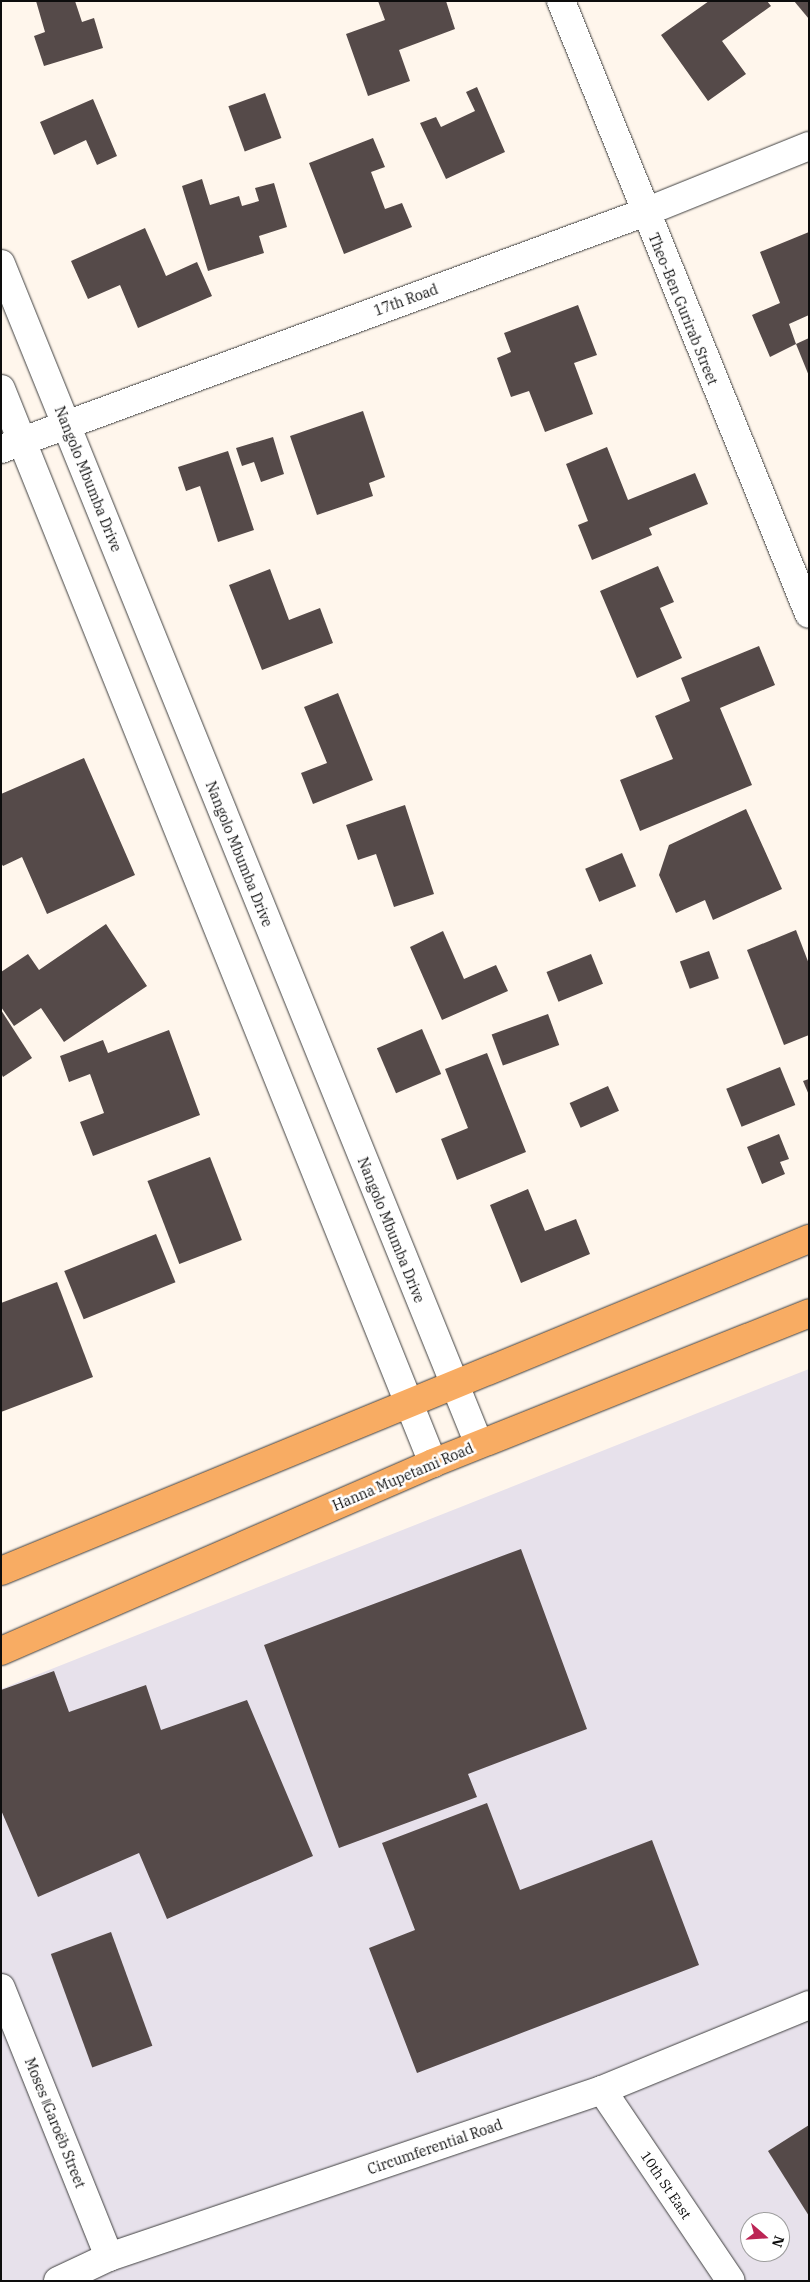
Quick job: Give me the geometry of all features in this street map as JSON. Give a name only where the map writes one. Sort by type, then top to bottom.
[{"type":"main road","points":[[1,1571],[809,1240]]},
{"type":"main road","name":"Hanna Mupetami Road","points":[[1,1651],[433,1463],[809,1313]]},
{"type":"street","name":"Theo-Ben Gurirab Street","points":[[560,1],[643,213],[809,614]]},
{"type":"street","name":"17th Road","points":[[11,444],[66,426],[643,213],[809,146]]},
{"type":"street","name":"Nangolo Mbumba Drive","points":[[1,264],[453,1385],[479,1444]]},
{"type":"street","points":[[1,389],[11,444],[410,1403],[433,1463]]},
{"type":"street","name":"Moses ǁGaroëb Street","points":[[1,1988],[109,2257]]},
{"type":"street","name":"Circumferential Road","points":[[58,2281],[109,2257],[602,2090],[809,2005]]},
{"type":"street","name":"10th St East","points":[[602,2090],[731,2281]]},
{"type":"shaded area","points":[[809,1369],[809,2281],[1,2281],[1,1689]]},
{"type":"building","points":[[36,1],[75,1],[82,22],[94,18],[103,48],[44,66],[34,36],[45,32]]},
{"type":"building","points":[[378,1],[446,1],[455,29],[399,50],[410,81],[368,96],[346,34],[385,20]]},
{"type":"building","points":[[709,1],[767,1],[771,6],[722,41],[746,74],[708,101],[661,35]]},
{"type":"building","points":[[794,1],[809,1],[809,19]]},
{"type":"building","points":[[477,87],[505,152],[446,179],[420,123],[436,117],[441,127],[475,111],[466,92]]},
{"type":"building","points":[[265,93],[281,138],[245,151],[228,106]]},
{"type":"building","points":[[93,99],[117,156],[97,165],[86,140],[54,155],[40,122]]},
{"type":"building","points":[[373,138],[385,167],[371,172],[385,209],[402,203],[412,227],[344,254],[309,163]]},
{"type":"building","points":[[202,179],[210,205],[239,196],[242,206],[259,201],[255,188],[274,183],[287,227],[259,236],[264,253],[208,271],[182,186]]},
{"type":"building","points":[[145,228],[166,276],[197,262],[212,296],[138,328],[120,285],[88,299],[71,261]]},
{"type":"building","points":[[809,232],[809,315],[789,324],[796,344],[770,357],[752,315],[780,303],[760,252]]},
{"type":"building","points":[[578,305],[597,355],[574,363],[593,414],[545,432],[529,391],[511,397],[497,358],[511,352],[504,333]]},
{"type":"building","points":[[809,338],[809,376],[796,344]]},
{"type":"building","points":[[363,411],[385,477],[369,483],[373,496],[317,515],[290,436]]},
{"type":"building","points":[[273,437],[284,474],[261,482],[254,462],[242,466],[236,448]]},
{"type":"building","points":[[607,447],[628,500],[695,473],[708,504],[649,528],[652,535],[592,560],[578,525],[588,521],[566,464]]},
{"type":"building","points":[[228,451],[254,530],[218,542],[200,486],[186,491],[178,467]]},
{"type":"building","points":[[658,566],[674,602],[660,608],[682,658],[637,678],[600,591]]},
{"type":"building","points":[[270,569],[289,620],[320,608],[333,643],[262,670],[229,585]]},
{"type":"building","points":[[759,646],[775,685],[720,708],[752,785],[640,831],[620,780],[673,759],[655,716],[690,701],[681,678]]},
{"type":"building","points":[[338,693],[373,780],[313,804],[301,773],[327,763],[304,707]]},
{"type":"building","points":[[84,758],[135,875],[47,914],[22,857],[3,866],[1,863],[1,794]]},
{"type":"building","points":[[405,805],[434,894],[394,907],[376,854],[358,860],[346,825]]},
{"type":"building","points":[[746,809],[782,889],[713,920],[705,900],[676,913],[659,875],[669,845]]},
{"type":"building","points":[[622,853],[636,886],[599,902],[585,869]]},
{"type":"building","points":[[106,924],[147,986],[64,1042],[41,1008],[14,1026],[1,1007],[1,972],[28,954],[39,970]]},
{"type":"building","points":[[796,930],[809,964],[809,1035],[784,1045],[747,950]]},
{"type":"building","points":[[443,931],[464,979],[496,965],[508,991],[442,1020],[410,947]]},
{"type":"building","points":[[709,951],[719,978],[690,989],[680,962]]},
{"type":"building","points":[[591,954],[603,984],[558,1002],[546,972]]},
{"type":"building","points":[[1,1010],[32,1058],[3,1077],[1,1073]]},
{"type":"building","points":[[548,1014],[559,1045],[503,1066],[492,1035]]},
{"type":"building","points":[[422,1029],[441,1074],[396,1093],[377,1048]]},
{"type":"building","points":[[169,1030],[200,1115],[93,1156],[80,1122],[104,1113],[90,1074],[69,1082],[60,1056],[103,1040],[108,1053]]},
{"type":"building","points":[[487,1053],[526,1152],[457,1180],[441,1139],[468,1128],[445,1069]]},
{"type":"building","points":[[780,1067],[795,1105],[742,1127],[726,1089]]},
{"type":"building","points":[[809,1079],[809,1095],[803,1081]]},
{"type":"building","points":[[608,1086],[619,1111],[581,1128],[570,1103]]},
{"type":"building","points":[[779,1134],[789,1159],[780,1162],[785,1174],[762,1184],[747,1147]]},
{"type":"building","points":[[210,1157],[242,1240],[179,1264],[147,1181]]},
{"type":"building","points":[[528,1189],[545,1231],[576,1219],[590,1254],[521,1283],[490,1205]]},
{"type":"building","points":[[156,1234],[175,1282],[84,1319],[64,1271]]},
{"type":"building","points":[[57,1282],[93,1377],[1,1412],[1,1303]]},
{"type":"building","points":[[521,1549],[587,1729],[468,1774],[477,1797],[339,1848],[264,1645]]},
{"type":"building","points":[[54,1671],[69,1712],[146,1685],[161,1730],[247,1700],[313,1856],[167,1919],[139,1853],[38,1897],[1,1810],[1,1690]]},
{"type":"building","points":[[487,1803],[520,1890],[652,1840],[699,1965],[417,2073],[369,1948],[415,1930],[382,1843]]},
{"type":"building","points":[[111,1932],[152,2046],[92,2068],[51,1954]]},
{"type":"building","points":[[809,2125],[809,2216],[768,2151]]}]
